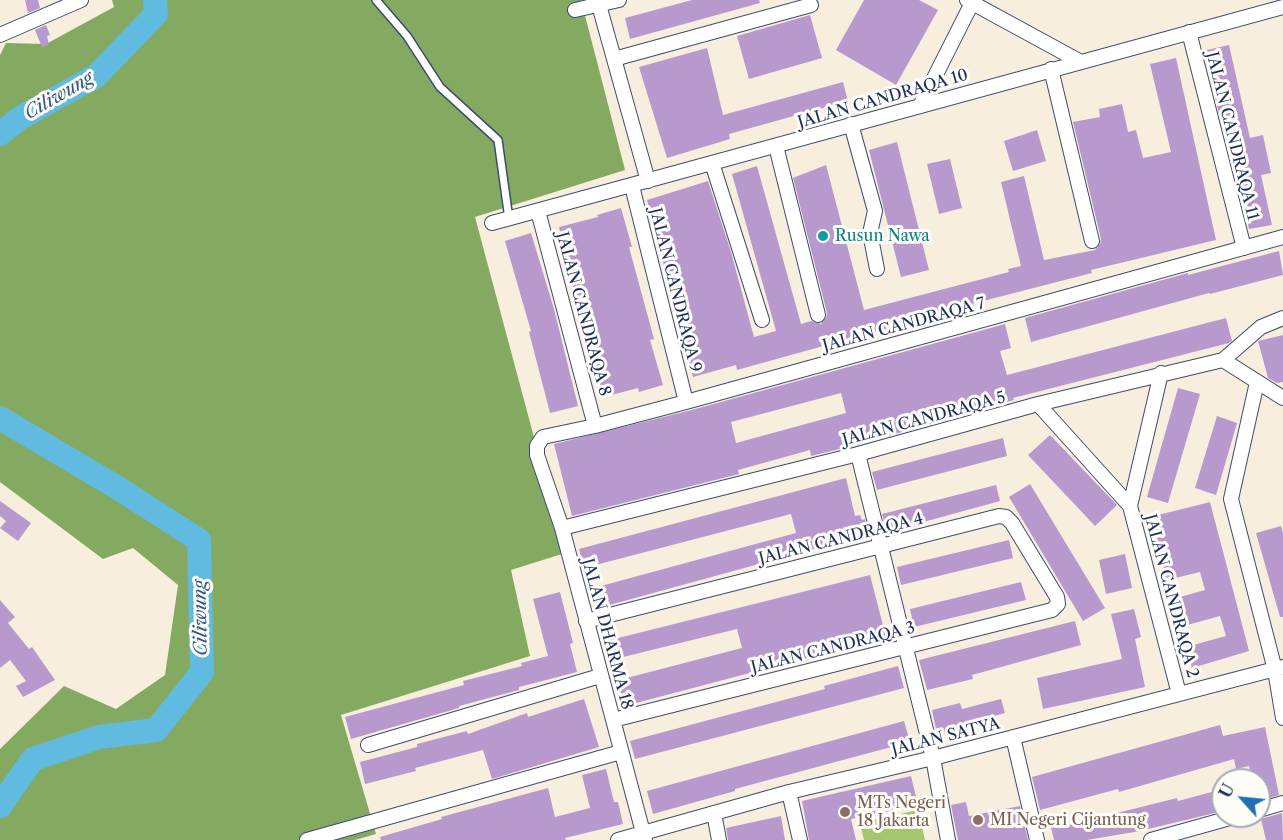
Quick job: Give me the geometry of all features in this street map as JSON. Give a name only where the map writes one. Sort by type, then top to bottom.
[{"type":"street","points":[[0,35],[81,0]]},
{"type":"street","points":[[575,10],[619,0]]},
{"type":"street","points":[[921,104],[969,1],[1079,61]]},
{"type":"street","points":[[599,5],[648,181]]},
{"type":"street","points":[[614,59],[811,5]]},
{"type":"street","name":"JALAN CANDRAQA 10","points":[[492,223],[1283,7]]},
{"type":"street","name":"JALAN CANDRAQA 11","points":[[1189,32],[1244,248]]},
{"type":"street","points":[[1051,69],[1092,241]]},
{"type":"street","points":[[851,124],[875,211],[870,233],[877,270]]},
{"type":"street","points":[[776,146],[818,315]]},
{"type":"street","points":[[712,164],[762,320]]},
{"type":"street","name":"JALAN CANDRAQA 9","points":[[632,186],[686,402]]},
{"type":"street","name":"JALAN CANDRAQA 8","points":[[538,211],[595,426]]},
{"type":"street","name":"JALAN CANDRAQA 7","points":[[537,446],[543,437],[686,402],[1283,237]]},
{"type":"street","name":"JALAN CANDRAQA 5","points":[[562,528],[858,454],[1038,404],[1223,360],[1261,327],[1283,318]]},
{"type":"street","points":[[1223,360],[1283,398]]},
{"type":"street","name":"JALAN CANDRAQA 2","points":[[1130,506],[1161,373]]},
{"type":"street","points":[[1257,382],[1232,499],[1279,669],[1283,718]]},
{"type":"street","name":"JALAN CANDRAQA 2","points":[[1038,404],[1130,506],[1179,693]]},
{"type":"street","name":"JALAN DHARMA 18","points":[[537,446],[537,455],[562,528],[644,836]]},
{"type":"street","points":[[858,454],[933,758],[948,840]]},
{"type":"street","name":"JALAN CANDRAQA 4","points":[[586,621],[999,516],[1012,523],[1057,597],[1058,604]]},
{"type":"street","name":"JALAN CANDRAQA 3","points":[[613,720],[1052,610],[1058,604]]},
{"type":"street","name":"JALAN SATYA","points":[[618,840],[644,836],[789,792],[933,758],[1279,669]]},
{"type":"street","points":[[368,746],[600,676]]},
{"type":"street","points":[[1013,737],[1037,840]]},
{"type":"street","points":[[307,840],[621,752]]},
{"type":"street","points":[[789,792],[800,840]]},
{"type":"street","points":[[714,813],[719,840]]},
{"type":"street","points":[[1151,840],[1211,823]]},
{"type":"lane","points":[[376,0],[407,36],[440,87],[498,140],[509,219]]},
{"type":"green space","points":[[112,0],[581,0],[625,170],[475,217],[565,553],[511,570],[530,656],[341,715],[376,834],[355,840],[0,840],[0,749],[64,686],[116,709],[165,675],[178,585],[133,548],[103,559],[0,482],[0,55],[6,43],[46,44],[114,7]]},
{"type":"green space","points":[[918,810],[925,840],[864,840],[860,823]]},
{"type":"building","points":[[25,0],[38,0],[40,8],[28,13]]},
{"type":"building","points":[[692,0],[759,0],[760,3],[630,39],[625,18]]},
{"type":"building","points":[[864,0],[919,0],[938,10],[896,85],[836,50]]},
{"type":"building","points":[[810,15],[822,58],[749,79],[737,36]]},
{"type":"building","points":[[46,25],[50,35],[47,36],[49,45],[42,47],[35,30]]},
{"type":"building","points":[[1229,45],[1250,138],[1263,135],[1271,173],[1261,175],[1272,225],[1249,229],[1239,180],[1237,181],[1203,51]]},
{"type":"building","points":[[707,48],[723,115],[843,82],[848,101],[729,134],[730,139],[667,158],[639,67]]},
{"type":"building","points":[[1176,58],[1216,240],[1091,270],[1092,273],[905,321],[906,323],[737,370],[736,365],[693,377],[647,200],[708,181],[731,252],[754,337],[776,331],[732,174],[757,166],[801,324],[811,321],[821,324],[827,313],[793,178],[826,165],[864,310],[1009,272],[1008,269],[1021,266],[1001,182],[1024,176],[1044,260],[1095,250],[1101,239],[1073,122],[1100,117],[1099,109],[1122,104],[1128,132],[1136,130],[1143,158],[1171,152],[1150,64]]},
{"type":"building","points":[[1037,130],[1046,161],[1013,171],[1004,141]]},
{"type":"building","points":[[897,142],[929,270],[901,277],[869,150]]},
{"type":"building","points":[[950,159],[962,208],[939,214],[927,164]]},
{"type":"building","points":[[621,208],[654,339],[650,340],[663,385],[639,392],[638,388],[600,398],[559,227],[598,217],[597,215]]},
{"type":"building","points":[[531,233],[554,309],[578,406],[550,413],[529,332],[531,331],[505,241]]},
{"type":"building","points":[[1279,251],[1283,275],[1031,342],[1025,318],[1188,273],[1188,275]]},
{"type":"building","points":[[1226,318],[1232,341],[1013,398],[1014,400],[856,445],[811,456],[810,450],[738,470],[739,474],[572,516],[554,444],[688,411],[1005,324],[1011,348],[1000,351],[1007,375]],"holes":[[[841,393],[846,413],[736,443],[731,422]]]},
{"type":"building","points":[[1283,335],[1283,382],[1277,383],[1268,378],[1258,341]]},
{"type":"building","points":[[1178,388],[1200,394],[1168,503],[1147,497]]},
{"type":"building","points":[[1217,416],[1237,423],[1216,495],[1195,488]]},
{"type":"building","points":[[1050,435],[1117,505],[1095,526],[1028,455]]},
{"type":"building","points":[[1003,438],[1007,456],[877,490],[872,472]]},
{"type":"building","points":[[846,478],[855,516],[860,515],[862,520],[865,519],[868,534],[595,609],[590,589],[796,533],[791,514],[584,568],[579,549]]},
{"type":"building","points":[[1030,484],[1105,608],[1083,621],[1009,497]]},
{"type":"building","points":[[996,485],[1000,501],[887,532],[882,514]]},
{"type":"building","points":[[0,501],[31,523],[18,541],[0,528],[6,521],[0,516]]},
{"type":"building","points":[[1210,502],[1249,651],[1192,668],[1186,647],[1226,636],[1220,616],[1180,627],[1173,599],[1205,590],[1200,572],[1167,580],[1150,517]]},
{"type":"building","points":[[1281,526],[1283,533],[1283,617],[1280,617],[1256,533]]},
{"type":"building","points":[[1009,540],[1013,558],[901,585],[897,567]]},
{"type":"building","points":[[1125,554],[1132,588],[1106,594],[1099,560]]},
{"type":"building","points":[[870,575],[886,637],[621,707],[615,681],[742,648],[737,629],[611,660],[606,641]]},
{"type":"building","points":[[1021,582],[1026,600],[914,627],[910,609]]},
{"type":"building","points":[[560,592],[573,643],[570,644],[577,672],[519,687],[519,690],[351,739],[345,717],[464,685],[463,681],[522,666],[521,663],[548,656],[533,599]]},
{"type":"building","points":[[0,600],[15,617],[8,623],[29,649],[32,647],[55,680],[23,697],[16,686],[26,681],[10,660],[0,668]]},
{"type":"building","points":[[1134,609],[1141,637],[1135,639],[1145,687],[1043,709],[1037,678],[1122,659],[1111,614]]},
{"type":"building","points":[[1075,621],[1081,645],[972,675],[973,679],[927,690],[919,660]]},
{"type":"building","points":[[898,666],[904,688],[635,759],[630,741],[825,689],[824,686]]},
{"type":"building","points":[[584,699],[599,747],[492,779],[483,750],[365,784],[360,762],[467,731],[468,734],[527,713],[528,717]]},
{"type":"building","points":[[1001,699],[1005,713],[965,724],[966,727],[937,734],[932,710],[960,703],[962,709]]},
{"type":"building","points":[[904,721],[910,742],[735,789],[735,791],[653,814],[647,791]]},
{"type":"building","points":[[1220,725],[1223,736],[1265,727],[1279,795],[1271,797],[1271,768],[1249,768],[1249,766],[1236,768],[1234,759],[1119,792],[1118,789],[1040,810],[1032,777]]},
{"type":"building","points":[[606,769],[614,802],[618,802],[623,824],[565,838],[566,840],[381,840],[380,837],[442,819],[441,817],[548,788],[555,817],[590,808],[582,775]]},
{"type":"building","name":"MTs Negeri 18 Jakarta","points":[[911,776],[918,805],[851,819],[856,840],[809,840],[802,801]]},
{"type":"building","points":[[1211,792],[1211,814],[1140,831],[1087,840],[1054,840],[1050,823],[1067,820],[1069,825],[1177,798],[1178,801]]},
{"type":"building","name":"MI Negeri Cijantung","points":[[966,802],[969,816],[1020,806],[1028,840],[958,840],[951,805]]},
{"type":"building","points":[[1282,813],[1283,840],[1266,840],[1263,828],[1271,828],[1271,816]]},
{"type":"building","points":[[781,816],[785,840],[728,840],[726,828]]},
{"type":"waterway","name":"Ciliwung","points":[[0,134],[20,118],[96,76],[156,14],[155,0]]},
{"type":"waterway","name":"Ciliwung","points":[[0,418],[118,488],[199,540],[202,672],[156,730],[99,737],[33,759],[0,806]]},
{"type":"place","name":"Rusun Nawa","points":[[823,236]]},
{"type":"place","name":"MTs Negeri 18 Jakarta","points":[[845,812]]},
{"type":"place","name":"MI Negeri Cijantung","points":[[978,820]]}]
